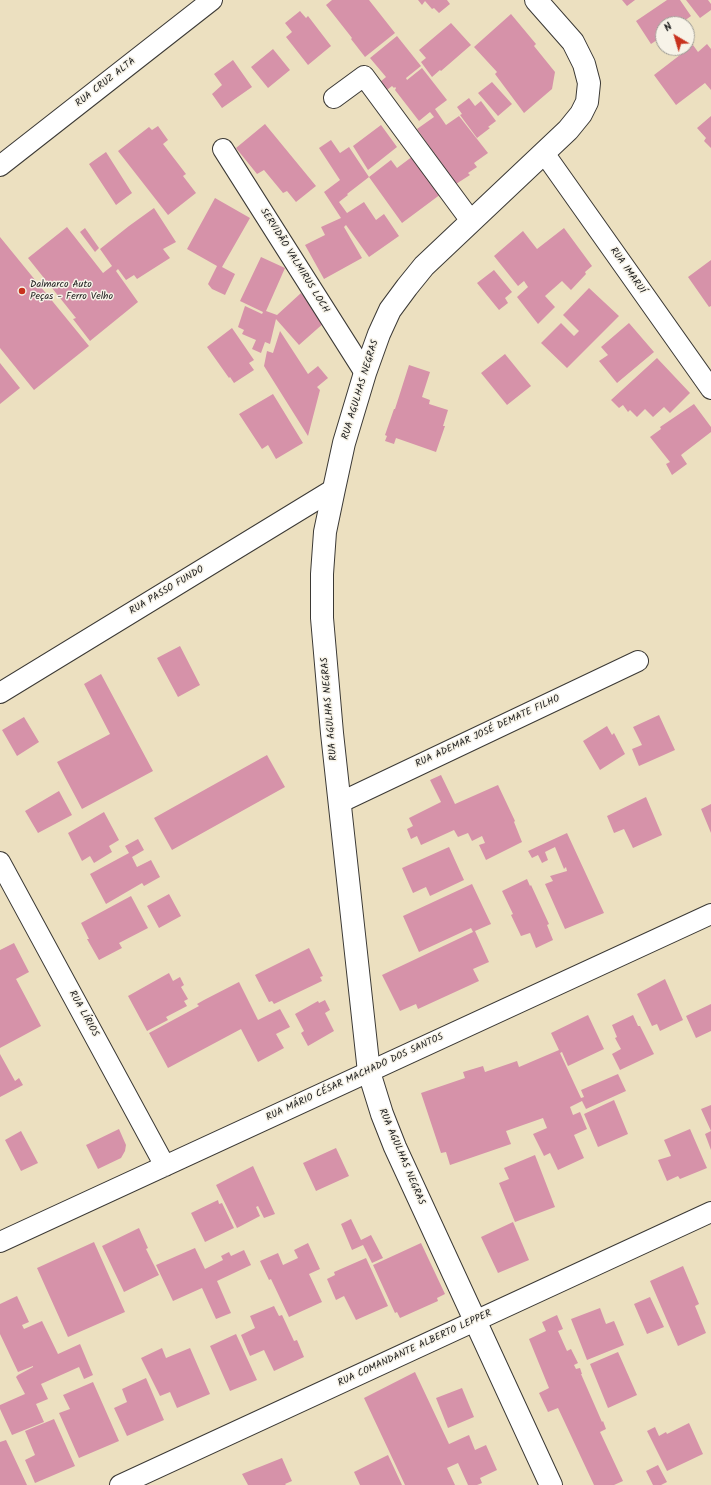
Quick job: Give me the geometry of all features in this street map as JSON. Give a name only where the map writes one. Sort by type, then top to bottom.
[{"type":"street","name":"RUA CRUZ ALTA","points":[[0,166],[212,0]]},
{"type":"street","name":"RUA AGULHAS NEGRAS","points":[[536,0],[573,42],[584,64],[589,83],[587,102],[581,114],[568,130],[424,266],[390,310],[364,373],[344,443],[325,539],[322,574],[322,618],[339,803],[369,1072],[382,1114],[395,1147],[551,1485]]},
{"type":"street","points":[[334,98],[364,76],[471,221]]},
{"type":"street","name":"SERVIDÃO VALMIRUS LOCH","points":[[223,149],[364,373]]},
{"type":"street","name":"RUA IMARUÍ","points":[[544,153],[711,390]]},
{"type":"street","name":"RUA PASSO FUNDO","points":[[0,693],[334,489]]},
{"type":"street","name":"RUA ADEMAR JOSÉ DEMATE FILHO","points":[[339,803],[638,661]]},
{"type":"street","name":"RUA LÍRIOS","points":[[0,862],[165,1166]]},
{"type":"street","name":"RUA MÁRIO CÉSAR MACHADO DOS SANTOS","points":[[0,1242],[711,914]]},
{"type":"street","name":"RUA COMANDANTE ALBERTO LEPPER","points":[[120,1485],[711,1212]]},
{"type":"building","points":[[332,0],[369,0],[395,33],[365,57],[326,5]]},
{"type":"building","points":[[418,0],[447,0],[450,4],[439,13],[434,8],[432,9],[425,1],[422,5]]},
{"type":"building","points":[[622,0],[635,0],[627,6]]},
{"type":"building","points":[[667,0],[680,0],[691,16],[655,16],[655,41],[651,44],[636,21]]},
{"type":"building","points":[[686,0],[708,0],[711,4],[711,10],[700,18]]},
{"type":"building","points":[[300,11],[306,18],[308,16],[331,46],[308,65],[286,37],[292,32],[285,23]]},
{"type":"building","points":[[511,14],[536,44],[534,46],[555,72],[552,89],[524,113],[495,74],[497,72],[474,47]]},
{"type":"building","points":[[451,23],[471,45],[432,77],[421,62],[426,58],[419,50]]},
{"type":"building","points":[[397,36],[421,66],[406,78],[407,80],[422,68],[447,100],[435,109],[446,125],[459,116],[488,153],[474,163],[477,167],[468,173],[470,175],[456,184],[417,129],[434,117],[430,112],[419,121],[395,90],[395,87],[394,88],[392,86],[387,90],[380,82],[386,77],[370,58]]},
{"type":"building","points":[[707,44],[711,49],[711,90],[705,83],[676,105],[654,75],[679,56],[695,56],[695,48],[698,52]]},
{"type":"building","points":[[273,49],[290,70],[268,88],[251,67]]},
{"type":"building","points":[[233,60],[252,87],[222,108],[212,94],[222,85],[214,74]]},
{"type":"building","points":[[492,82],[512,104],[498,116],[478,93]]},
{"type":"building","points":[[469,98],[475,106],[481,101],[496,121],[488,127],[490,128],[477,138],[460,115],[462,114],[457,107]]},
{"type":"building","points":[[711,116],[711,148],[704,141],[706,138],[697,128]]},
{"type":"building","points":[[265,124],[316,186],[296,202],[287,191],[283,193],[264,170],[257,174],[236,148]]},
{"type":"building","points":[[381,125],[397,147],[368,170],[353,146]]},
{"type":"building","points":[[158,126],[168,140],[163,144],[186,174],[183,176],[196,193],[168,215],[118,151],[149,127],[152,130]]},
{"type":"building","points":[[331,140],[340,153],[349,147],[369,177],[339,202],[347,213],[364,202],[376,220],[384,214],[399,236],[369,257],[346,225],[344,227],[362,258],[324,279],[305,245],[325,235],[321,227],[341,218],[324,192],[340,180],[319,148]]},
{"type":"building","points":[[106,152],[132,193],[116,205],[89,164]]},
{"type":"building","points":[[413,156],[441,194],[402,223],[369,177],[391,160],[397,168]]},
{"type":"building","points":[[215,198],[250,218],[222,267],[235,274],[225,295],[212,289],[208,284],[217,266],[187,249]]},
{"type":"building","points":[[154,208],[176,242],[163,249],[170,258],[137,279],[134,275],[126,280],[118,269],[116,271],[138,302],[90,341],[73,319],[76,318],[28,258],[67,227],[103,273],[112,266],[100,249]]},
{"type":"building","points":[[85,228],[99,248],[95,252],[80,232]]},
{"type":"building","points":[[564,228],[592,266],[585,272],[586,274],[571,290],[562,281],[545,296],[555,307],[538,324],[517,297],[528,287],[524,281],[518,286],[494,256],[523,231],[537,249]]},
{"type":"building","name":"Dalmarco Auto Peças - Ferro Velho","points":[[0,237],[89,346],[34,390],[0,348]]},
{"type":"building","points":[[261,257],[285,268],[266,311],[277,315],[301,293],[325,322],[299,345],[276,319],[270,344],[265,342],[261,353],[252,349],[256,340],[242,334],[244,330],[238,327],[245,306],[262,314],[263,312],[240,301]]},
{"type":"building","points":[[711,260],[711,306],[709,307],[688,277]]},
{"type":"building","points":[[494,270],[512,292],[505,298],[508,303],[499,310],[477,283]]},
{"type":"building","points":[[589,288],[619,316],[567,368],[541,343],[561,323],[574,336],[579,331],[563,315]]},
{"type":"building","points":[[629,323],[654,352],[617,383],[599,361],[608,355],[601,347]]},
{"type":"building","points":[[232,328],[254,360],[249,363],[254,370],[234,383],[207,347]]},
{"type":"building","points":[[280,331],[308,374],[318,366],[328,378],[317,387],[320,390],[308,436],[264,366],[267,351],[273,353]]},
{"type":"building","points":[[505,354],[531,386],[507,405],[481,373]]},
{"type":"building","points":[[657,358],[690,393],[670,413],[664,407],[653,417],[645,409],[637,417],[630,410],[628,412],[623,405],[619,408],[611,400]]},
{"type":"building","points":[[0,363],[20,388],[0,404]]},
{"type":"building","points":[[409,365],[430,372],[422,397],[430,400],[429,404],[448,410],[443,426],[445,426],[436,452],[396,438],[394,444],[385,441],[387,436],[385,435]]},
{"type":"building","points":[[273,394],[303,443],[276,459],[268,445],[262,449],[239,414]]},
{"type":"building","points":[[694,404],[711,427],[711,432],[681,455],[687,464],[672,475],[666,464],[670,462],[650,437],[661,429],[660,427]]},
{"type":"building","points":[[180,646],[200,685],[178,697],[157,658]]},
{"type":"building","points":[[101,674],[153,771],[82,809],[57,762],[110,734],[84,684]]},
{"type":"building","points":[[659,715],[675,750],[639,766],[632,749],[642,745],[633,727]]},
{"type":"building","points":[[24,717],[39,742],[17,756],[2,730]]},
{"type":"building","points":[[607,726],[612,735],[614,733],[625,754],[600,770],[583,741]]},
{"type":"building","points":[[267,755],[285,787],[172,850],[154,818]]},
{"type":"building","points":[[441,775],[455,804],[498,785],[515,821],[514,822],[522,842],[486,860],[479,845],[485,843],[482,836],[472,841],[468,833],[458,837],[454,830],[421,845],[417,836],[411,839],[407,829],[413,826],[409,818],[441,802],[430,780]]},
{"type":"building","points":[[59,791],[72,815],[38,833],[25,811]]},
{"type":"building","points":[[646,797],[662,835],[633,848],[624,829],[614,833],[607,816]]},
{"type":"building","points":[[711,804],[711,833],[701,809]]},
{"type":"building","points":[[104,812],[119,840],[109,846],[112,852],[94,863],[90,856],[82,861],[68,833]]},
{"type":"building","points":[[567,833],[604,913],[565,929],[545,884],[553,881],[550,876],[567,871],[566,867],[564,869],[555,847],[545,852],[548,860],[542,863],[538,855],[532,858],[528,851]]},
{"type":"building","points":[[138,839],[144,850],[132,857],[137,867],[151,860],[160,877],[144,886],[142,883],[106,904],[90,874],[129,853],[125,846]]},
{"type":"building","points":[[449,847],[464,880],[430,896],[426,887],[413,893],[402,868]]},
{"type":"building","points":[[527,879],[549,924],[547,925],[553,940],[536,948],[530,933],[521,936],[502,891]]},
{"type":"building","points":[[472,884],[491,924],[475,931],[489,962],[473,969],[479,981],[418,1009],[416,1004],[400,1011],[382,975],[473,932],[471,928],[419,952],[403,916]]},
{"type":"building","points":[[169,894],[181,916],[159,928],[147,906]]},
{"type":"building","points":[[131,896],[148,928],[119,943],[122,948],[99,960],[87,939],[89,939],[81,923]]},
{"type":"building","points":[[14,943],[29,972],[16,979],[41,1026],[0,1048],[0,950]]},
{"type":"building","points":[[309,948],[323,976],[320,977],[322,981],[274,1004],[272,1001],[269,1002],[255,975]]},
{"type":"building","points":[[169,973],[173,981],[180,977],[184,985],[181,987],[188,999],[184,1001],[187,1006],[166,1017],[168,1020],[147,1031],[128,996]]},
{"type":"building","points":[[665,979],[683,1020],[660,1031],[657,1024],[652,1026],[637,994]]},
{"type":"building","points":[[239,982],[258,1020],[280,1009],[290,1027],[276,1034],[284,1048],[258,1062],[241,1029],[168,1068],[149,1033],[199,1006],[197,1004],[204,1000]]},
{"type":"building","points":[[325,1000],[330,1010],[325,1013],[334,1031],[308,1046],[301,1033],[304,1031],[295,1014],[318,1001],[319,1003]]},
{"type":"building","points":[[711,1004],[711,1031],[696,1038],[686,1016]]},
{"type":"building","points":[[588,1015],[604,1049],[568,1066],[562,1052],[560,1053],[581,1098],[584,1097],[581,1090],[618,1074],[626,1091],[586,1109],[582,1101],[570,1107],[573,1115],[580,1112],[587,1129],[574,1135],[584,1158],[558,1170],[550,1153],[544,1156],[533,1134],[547,1128],[543,1118],[506,1131],[511,1144],[450,1165],[446,1152],[441,1153],[421,1093],[465,1078],[463,1072],[483,1066],[485,1072],[517,1061],[519,1067],[559,1050],[551,1033]]},
{"type":"building","points":[[633,1015],[654,1054],[620,1070],[612,1054],[621,1049],[615,1038],[617,1037],[612,1025]]},
{"type":"building","points":[[0,1054],[15,1081],[19,1078],[23,1085],[0,1097]]},
{"type":"building","points":[[614,1100],[628,1134],[598,1147],[584,1114]]},
{"type":"building","points":[[711,1105],[711,1131],[701,1109]]},
{"type":"building","points":[[119,1129],[126,1145],[125,1151],[121,1158],[98,1169],[86,1145]]},
{"type":"building","points":[[690,1129],[707,1168],[680,1179],[678,1176],[667,1181],[658,1160],[671,1156],[664,1140]]},
{"type":"building","points":[[21,1131],[38,1163],[21,1171],[5,1140]]},
{"type":"building","points":[[711,1131],[711,1150],[705,1134]]},
{"type":"building","points":[[336,1148],[349,1176],[316,1191],[303,1163]]},
{"type":"building","points":[[535,1155],[555,1207],[515,1222],[499,1183],[509,1179],[504,1168]]},
{"type":"building","points":[[253,1166],[275,1214],[264,1218],[258,1206],[256,1207],[260,1216],[237,1228],[216,1185]]},
{"type":"building","points":[[218,1200],[219,1204],[222,1203],[234,1228],[205,1242],[191,1213]]},
{"type":"building","points":[[351,1219],[361,1240],[371,1235],[383,1258],[372,1263],[363,1245],[352,1250],[341,1224]]},
{"type":"building","points":[[513,1222],[529,1260],[498,1273],[481,1237]]},
{"type":"building","points":[[139,1228],[148,1248],[146,1249],[159,1275],[124,1292],[102,1246]]},
{"type":"building","points":[[94,1242],[125,1312],[68,1337],[37,1268]]},
{"type":"building","points":[[308,1243],[320,1269],[309,1274],[322,1302],[289,1317],[271,1279],[269,1280],[260,1261],[278,1253],[283,1265],[298,1258],[294,1250]]},
{"type":"building","points":[[421,1243],[445,1294],[437,1298],[438,1301],[400,1318],[397,1312],[395,1313],[373,1265]]},
{"type":"building","points":[[195,1248],[205,1269],[223,1260],[221,1256],[229,1252],[231,1256],[244,1250],[251,1265],[217,1281],[231,1313],[216,1319],[202,1288],[173,1301],[156,1265]]},
{"type":"building","points":[[366,1258],[388,1306],[356,1320],[344,1296],[336,1300],[327,1279],[335,1275],[334,1272]]},
{"type":"building","points":[[683,1266],[699,1304],[695,1306],[706,1333],[678,1346],[650,1281]]},
{"type":"building","points":[[17,1296],[29,1322],[22,1325],[24,1329],[42,1321],[58,1354],[80,1344],[93,1375],[84,1379],[79,1367],[41,1384],[48,1399],[36,1404],[44,1422],[12,1435],[0,1409],[0,1405],[25,1394],[16,1377],[33,1367],[18,1372],[0,1334],[0,1304]]},
{"type":"building","points":[[650,1297],[664,1327],[647,1334],[634,1304]]},
{"type":"building","points":[[274,1306],[279,1316],[282,1315],[294,1341],[297,1340],[304,1357],[274,1371],[264,1350],[250,1356],[241,1335],[255,1328],[250,1316]]},
{"type":"building","points":[[600,1308],[606,1324],[614,1321],[624,1345],[587,1360],[571,1319]]},
{"type":"building","points":[[557,1315],[563,1329],[558,1331],[567,1351],[571,1349],[578,1363],[574,1365],[576,1369],[580,1368],[581,1374],[606,1429],[600,1432],[623,1481],[614,1485],[594,1485],[558,1408],[548,1412],[539,1393],[549,1388],[529,1339],[546,1331],[542,1322]]},
{"type":"building","points":[[236,1334],[257,1380],[230,1391],[210,1346]]},
{"type":"building","points":[[162,1348],[166,1358],[190,1348],[210,1394],[177,1408],[170,1392],[160,1396],[141,1358]]},
{"type":"building","points":[[618,1352],[637,1395],[608,1408],[590,1364]]},
{"type":"building","points":[[415,1372],[449,1444],[469,1435],[475,1450],[486,1445],[497,1470],[480,1478],[482,1483],[477,1485],[468,1485],[458,1463],[447,1468],[455,1485],[405,1485],[364,1398]]},
{"type":"building","points":[[146,1378],[164,1420],[127,1436],[114,1408],[127,1402],[122,1389]]},
{"type":"building","points":[[93,1382],[119,1441],[79,1458],[59,1413],[70,1409],[63,1395]]},
{"type":"building","points":[[462,1388],[474,1417],[448,1428],[436,1398]]},
{"type":"building","points":[[54,1419],[75,1466],[35,1483],[25,1460],[35,1455],[25,1431]]},
{"type":"building","points":[[689,1423],[703,1454],[667,1471],[647,1431],[655,1427],[659,1436],[666,1432],[667,1434]]},
{"type":"building","points":[[6,1440],[27,1485],[0,1485],[0,1442]]},
{"type":"building","points":[[388,1455],[402,1485],[360,1485],[354,1472]]},
{"type":"building","points":[[282,1458],[292,1481],[285,1484],[286,1485],[248,1485],[242,1474]]},
{"type":"building","points":[[658,1465],[667,1482],[661,1485],[653,1485],[646,1471]]},
{"type":"place","name":"Dalmarco Auto Peças - Ferro Velho","points":[[22,291]]}]
